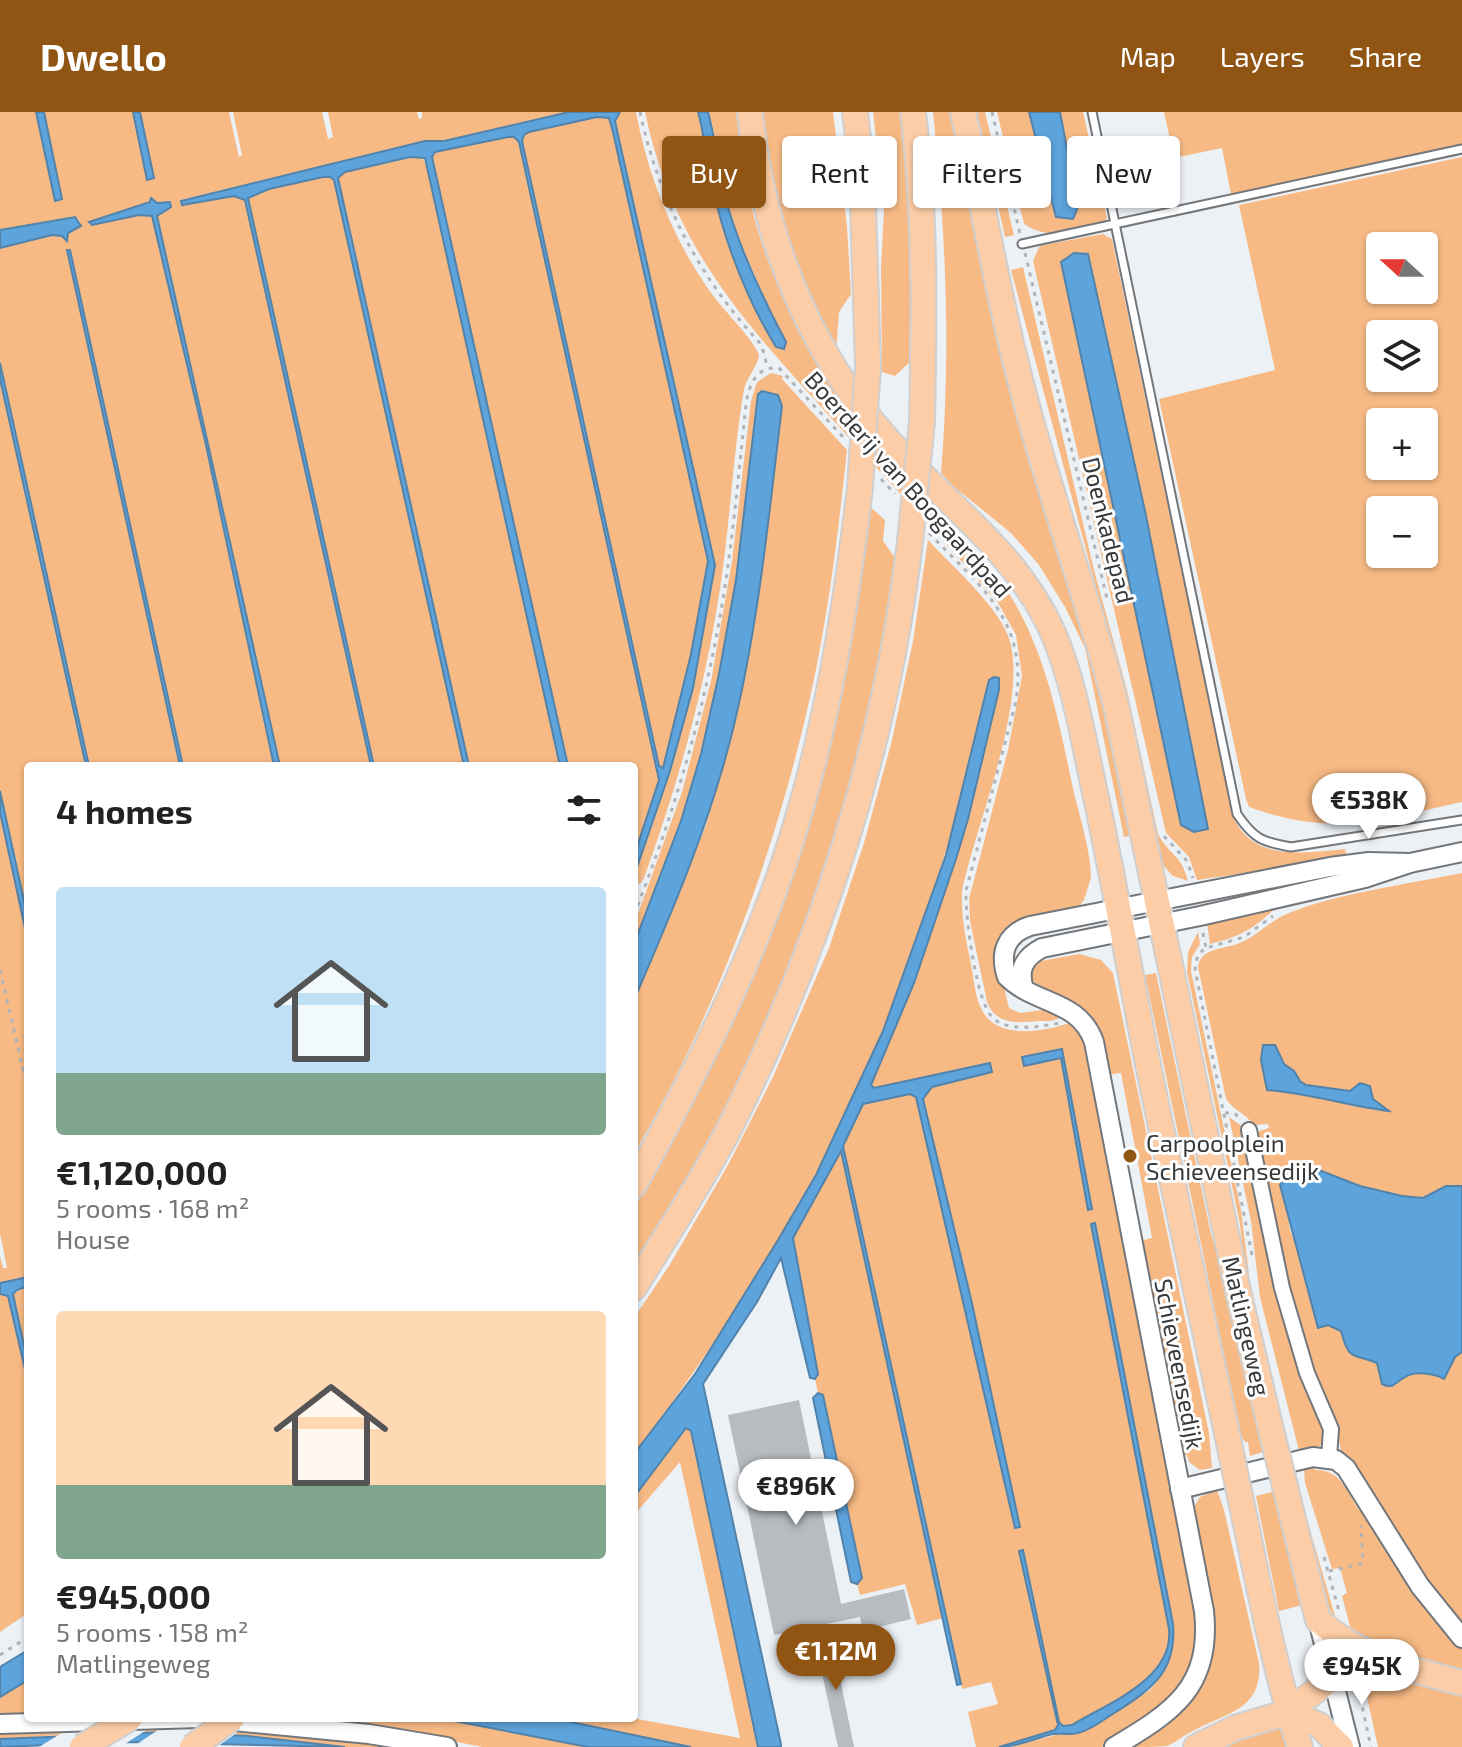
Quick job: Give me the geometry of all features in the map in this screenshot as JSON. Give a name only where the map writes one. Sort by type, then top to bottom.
[{"type":"highway","name":"Matlingeweg","points":[[750,112],[766,210],[781,260],[819,343],[855,399],[881,432],[1017,570],[1047,620],[1074,696],[1240,1496],[1288,1712],[1300,1747]]},
{"type":"highway","points":[[638,1178],[693,1078],[767,909],[790,843],[812,764],[831,675],[867,479],[868,367],[862,173],[855,112]]},
{"type":"highway","points":[[638,1281],[727,1134],[769,1045],[828,899],[870,758],[918,536],[925,298],[922,206],[913,112]]},
{"type":"highway","name":"Matlingeweg","points":[[963,112],[1009,336],[1108,677],[1235,1276],[1318,1620]]},
{"type":"highway","points":[[1318,1620],[1332,1633],[1410,1670],[1462,1683]]},
{"type":"highway","points":[[1196,1747],[1235,1728],[1288,1712],[1333,1677],[1362,1668],[1410,1670]]},
{"type":"highway","points":[[1288,1712],[1319,1725],[1341,1747]]},
{"type":"highway","points":[[82,1747],[123,1722]]},
{"type":"highway","points":[[192,1747],[226,1722]]},
{"type":"street","points":[[1160,912],[1200,916],[1462,852]]},
{"type":"street","points":[[1024,989],[1022,970],[1030,954],[1122,920],[1160,912],[1196,893],[1330,867],[1369,862],[1410,863]]},
{"type":"street","points":[[1077,1014],[1024,989],[1007,977],[1004,969],[1005,948],[1014,933],[1030,926],[1122,920]]},
{"type":"street","name":"Schieveensedijk","points":[[1077,1014],[1094,1042],[1204,1611],[1204,1655],[1194,1681],[1167,1714],[1114,1747]]},
{"type":"street","points":[[1249,1130],[1288,1309],[1307,1373],[1331,1429],[1329,1458]]},
{"type":"street","points":[[1180,1489],[1313,1457],[1329,1458],[1346,1468],[1420,1586],[1462,1638]]},
{"type":"street","name":"Matlingeweg","points":[[1318,1620],[1350,1747]]},
{"type":"street","points":[[0,1724],[67,1722]]},
{"type":"street","points":[[245,1722],[334,1730],[447,1747]]},
{"type":"lane","points":[[1092,112],[1237,814],[1250,834],[1267,843],[1291,847],[1462,820]]},
{"type":"lane","points":[[1022,244],[1462,149]]},
{"type":"path","points":[[638,905],[661,845],[702,705],[725,584],[748,388],[752,379],[767,368],[759,342],[712,285],[678,227],[657,177],[640,112]]},
{"type":"path","name":"Doenkadepad","points":[[992,112],[1109,606]]},
{"type":"path","name":"Boerderij van Boogaardpad","points":[[767,368],[779,368],[785,372],[854,448]]},
{"type":"path","name":"Boerderij van Boogaardpad","points":[[867,479],[895,495]]},
{"type":"path","name":"Boerderij van Boogaardpad","points":[[918,536],[996,605],[1006,620],[1016,651],[1019,674],[1016,701],[966,891],[967,922],[983,1002],[991,1017],[1006,1025],[1055,1024],[1077,1014]]},
{"type":"path","points":[[1162,833],[1187,861],[1196,893]]},
{"type":"path","points":[[1200,916],[1206,948],[1198,954],[1195,969],[1225,1113],[1234,1113],[1249,1130]]},
{"type":"path","points":[[0,970],[24,1074]]},
{"type":"path","points":[[1329,1571],[1361,1564],[1361,1513],[1369,1505]]},
{"type":"path","points":[[0,1655],[24,1640]]},
{"type":"shaded area","points":[[0,112],[36,112],[55,201],[62,199],[44,112],[133,112],[148,180],[154,178],[140,112],[229,112],[239,157],[242,155],[233,112],[322,112],[328,139],[333,137],[328,112],[417,112],[419,119],[422,112],[569,112],[444,141],[425,141],[181,200],[183,205],[234,196],[245,200],[370,762],[279,762],[156,216],[171,207],[170,202],[157,203],[152,198],[150,202],[89,222],[152,216],[206,445],[273,762],[182,762],[68,249],[179,762],[88,762],[0,363],[0,248],[52,235],[63,236],[66,241],[68,233],[80,222],[75,217],[0,230]]},
{"type":"shaded area","points":[[620,112],[636,112],[662,208],[709,290],[759,354],[744,389],[720,589],[698,700],[656,843],[644,878],[638,884],[638,860],[693,688],[715,565],[615,121]]},
{"type":"shaded area","points":[[645,112],[698,112],[703,136],[662,136],[662,171]]},
{"type":"shaded area","points":[[708,112],[737,112],[740,136],[713,136]]},
{"type":"shaded area","points":[[758,112],[833,112],[836,136],[782,136],[782,208],[845,208],[851,294],[839,312],[836,351],[810,305],[780,227],[766,154],[766,136],[763,136]]},
{"type":"shaded area","points":[[873,112],[900,112],[907,174],[913,359],[895,376],[882,372],[881,267],[884,208],[897,208],[897,136],[876,136]]},
{"type":"shaded area","points":[[933,112],[959,112],[965,136],[935,136]]},
{"type":"shaded area","points":[[977,112],[985,112],[991,136],[982,136]]},
{"type":"shaded area","points":[[997,112],[1029,112],[1035,136],[1003,136]]},
{"type":"shaded area","points":[[1060,112],[1083,112],[1088,136],[1067,136],[1067,149]]},
{"type":"shaded area","points":[[1164,112],[1462,112],[1462,146],[1231,194],[1222,148],[1180,157],[1180,136],[1169,136]]},
{"type":"shaded area","points":[[597,117],[609,118],[613,132],[708,561],[691,654],[663,768],[659,766],[522,141],[529,132]]},
{"type":"shaded area","points":[[508,137],[514,137],[519,142],[659,780],[638,844],[638,762],[567,762],[432,162],[433,154],[439,150]]},
{"type":"shaded area","points":[[421,156],[427,165],[559,762],[468,762],[338,177],[345,172]]},
{"type":"shaded area","points":[[1462,157],[1462,802],[1380,819],[1331,823],[1278,816],[1249,807],[1159,399],[1275,370],[1239,205]]},
{"type":"shaded area","points":[[323,177],[334,180],[463,762],[373,762],[248,197]]},
{"type":"shaded area","points":[[1051,198],[1056,217],[1073,218],[1078,208],[1105,208],[1107,218],[1104,222],[1053,233],[1024,224],[1020,208],[1051,208]]},
{"type":"shaded area","points":[[676,208],[720,208],[765,329],[775,323],[729,208],[752,208],[769,264],[812,354],[871,438],[1002,583],[1024,621],[1043,666],[1056,713],[1087,843],[1091,878],[1078,908],[1050,917],[997,958],[1009,1008],[1020,1013],[1050,1009],[1064,1014],[1058,1018],[1015,1022],[1002,1019],[991,1010],[970,921],[969,899],[1008,750],[1022,676],[1016,635],[997,601],[770,349],[716,280]]},
{"type":"shaded area","points":[[941,208],[982,208],[1135,835],[1124,837],[1085,648],[1065,607],[1039,565],[1011,533],[941,473],[946,383],[946,292]]},
{"type":"shaded area","points":[[999,208],[1008,208],[1014,235],[1005,237]]},
{"type":"shaded area","points":[[1103,234],[1112,239],[1233,816],[1242,831],[1266,848],[1297,852],[1345,849],[1347,858],[1197,880],[1189,857],[1166,833],[1033,261],[1043,245]],"holes":[[[1088,255],[1145,511],[1208,828],[1194,832],[1181,825],[1062,263]]]},
{"type":"shaded area","points":[[1023,267],[1094,570],[1127,690],[1158,834],[1179,860],[1188,881],[1173,876],[1161,863],[1120,677],[1011,270]]},
{"type":"shaded area","points":[[771,373],[783,376],[782,379],[847,450],[822,640],[794,761],[759,878],[690,1047],[638,1147],[638,991],[706,825],[734,725],[760,585],[782,406],[766,392],[758,394],[736,576],[712,711],[679,827],[638,934],[638,914],[682,792],[711,681],[732,561],[751,401],[757,382]]},
{"type":"shaded area","points":[[0,379],[85,762],[24,762],[24,901],[0,791]]},
{"type":"shaded area","points":[[870,507],[885,520],[883,541],[896,559],[885,648],[840,831],[790,972],[713,1137],[638,1263],[638,1201],[675,1136],[731,1024],[856,601]]},
{"type":"shaded area","points":[[928,540],[971,584],[1000,620],[1013,656],[1008,722],[962,891],[964,928],[976,995],[983,1012],[1001,1027],[1039,1030],[1074,1021],[1086,1039],[1199,1625],[1191,1671],[1168,1703],[1102,1747],[1010,1747],[1097,1724],[1150,1690],[1164,1672],[1171,1653],[1173,1624],[1095,1224],[1091,1225],[1169,1629],[1168,1647],[1161,1662],[1136,1688],[1072,1725],[1063,1726],[1059,1722],[1024,1551],[1029,1600],[1058,1725],[1055,1730],[999,1747],[976,1747],[968,1712],[998,1704],[991,1682],[962,1689],[843,1146],[862,1104],[910,1094],[916,1097],[1015,1528],[1019,1528],[971,1299],[923,1099],[932,1087],[991,1072],[990,1063],[874,1088],[871,1085],[945,890],[999,690],[900,986],[860,1084],[804,1195],[741,1302],[638,1449],[638,1312],[728,1165],[772,1079],[829,948],[864,843],[892,740],[913,641]],"holes":[[[1062,1049],[1092,1209],[1088,1209],[1061,1058],[1025,1066],[1023,1057]]]},
{"type":"shaded area","points":[[0,812],[24,923],[24,1278],[0,1283],[0,1256],[3,1268],[7,1268],[0,1233]]},
{"type":"shaded area","points":[[1462,873],[1462,1186],[1446,1186],[1423,1198],[1402,1196],[1360,1186],[1311,1167],[1287,1211],[1290,1230],[1328,1325],[1341,1331],[1349,1350],[1377,1363],[1382,1384],[1394,1386],[1408,1375],[1449,1370],[1455,1357],[1462,1352],[1462,1629],[1431,1589],[1385,1519],[1357,1468],[1341,1451],[1337,1429],[1304,1342],[1281,1267],[1256,1132],[1269,1128],[1268,1124],[1253,1125],[1226,1099],[1198,967],[1200,960],[1209,952],[1242,942],[1276,919],[1308,906],[1351,894]],"holes":[[[1275,1045],[1284,1064],[1306,1085],[1350,1091],[1372,1090],[1373,1099],[1378,1103],[1359,1107],[1291,1091],[1268,1090]]]},
{"type":"shaded area","points":[[1283,900],[1251,928],[1210,944],[1207,923]]},
{"type":"shaded area","points":[[1198,932],[1200,944],[1192,957],[1191,971],[1241,1210],[1260,1335],[1246,1286],[1240,1224],[1187,972],[1188,952]]},
{"type":"shaded area","points":[[1079,954],[1101,960],[1113,973],[1209,1433],[1212,1468],[1200,1470],[1189,1462],[1187,1455],[1181,1455],[1140,1241],[1152,1238],[1121,1073],[1107,1075],[1093,1028],[1084,1011],[1072,1001],[1042,988],[1032,979],[1030,971],[1041,961]]},
{"type":"shaded area","points":[[1156,973],[1211,1234],[1232,1300],[1262,1438],[1263,1452],[1250,1456],[1248,1442],[1241,1436],[1145,975]]},
{"type":"shaded area","points":[[1229,1117],[1243,1127],[1325,1429],[1322,1444],[1314,1450],[1313,1447],[1299,1451],[1260,1297],[1251,1221]]},
{"type":"shaded area","points":[[841,1150],[943,1618],[917,1625],[905,1584],[860,1595],[857,1584],[862,1578],[823,1395],[818,1393],[815,1379],[818,1374],[793,1238]]},
{"type":"shaded area","points":[[24,1288],[24,1345],[13,1294]]},
{"type":"shaded area","points":[[0,1294],[8,1296],[24,1365],[24,1616],[0,1632]]},
{"type":"shaded area","points":[[686,1428],[691,1431],[758,1747],[691,1747],[571,1722],[638,1722],[638,1719],[740,1738],[680,1462],[638,1510],[638,1492]]},
{"type":"shaded area","points":[[1313,1466],[1315,1470],[1337,1477],[1359,1510],[1364,1511],[1451,1638],[1462,1648],[1462,1670],[1390,1651],[1352,1634],[1342,1596],[1347,1593],[1340,1568],[1332,1569],[1305,1483],[1304,1469]]},
{"type":"shaded area","points":[[1297,1485],[1337,1623],[1325,1600]]},
{"type":"shaded area","points":[[1217,1490],[1259,1663],[1255,1690],[1240,1707],[1167,1746],[1129,1747],[1183,1709],[1200,1687],[1210,1660],[1213,1638],[1192,1510],[1200,1497]]},
{"type":"shaded area","points":[[1276,1491],[1307,1604],[1279,1611],[1256,1496]]},
{"type":"shaded area","points":[[1362,1675],[1386,1677],[1462,1696],[1462,1747],[1378,1747]]},
{"type":"shaded area","points":[[24,1682],[24,1716],[0,1718],[0,1697]]},
{"type":"shaded area","points":[[317,1722],[460,1722],[588,1747],[482,1747],[433,1737]]},
{"type":"shaded area","points":[[1281,1725],[1287,1747],[1212,1747]]},
{"type":"shaded area","points":[[142,1726],[264,1730],[409,1747],[345,1747],[248,1736],[75,1734],[0,1739],[0,1732]]},
{"type":"water","points":[[36,112],[44,112],[62,199],[55,201]]},
{"type":"water","points":[[133,112],[140,112],[154,178],[147,180]]},
{"type":"water","points":[[569,112],[620,112],[615,121],[715,565],[693,688],[670,771],[638,864],[638,844],[659,780],[519,142],[514,137],[508,137],[435,152],[432,157],[567,762],[559,762],[425,158],[410,157],[345,172],[338,178],[468,762],[463,762],[334,180],[323,177],[269,189],[248,198],[373,762],[370,762],[245,200],[234,196],[182,205],[181,201],[425,141],[444,141]],"holes":[[[597,117],[609,118],[708,561],[691,654],[663,768],[659,766],[522,141],[529,132]]]},
{"type":"water","points":[[698,112],[708,112],[713,136],[703,136]]},
{"type":"water","points":[[1029,112],[1060,112],[1067,149],[1067,208],[1078,208],[1073,219],[1056,217],[1051,198],[1051,136],[1035,136]]},
{"type":"water","points":[[151,198],[157,203],[170,202],[171,207],[157,216],[279,762],[273,762],[206,445],[152,216],[139,215],[92,225],[89,222],[150,202]]},
{"type":"water","points":[[718,208],[729,208],[753,274],[786,342],[784,349],[776,347],[765,328],[746,289]]},
{"type":"water","points":[[75,217],[81,226],[68,233],[67,241],[62,236],[52,235],[0,248],[0,230]]},
{"type":"water","points":[[67,250],[70,250],[182,762],[179,762]]},
{"type":"water","points":[[1074,253],[1088,254],[1145,511],[1208,829],[1194,832],[1181,825],[1061,262]]},
{"type":"water","points":[[0,363],[88,762],[85,762],[0,379]]},
{"type":"water","points":[[762,391],[778,395],[782,406],[762,567],[743,686],[725,761],[703,830],[638,991],[638,934],[681,821],[701,754],[719,674],[736,580],[758,394]]},
{"type":"water","points":[[999,678],[999,690],[968,819],[914,983],[871,1085],[874,1088],[990,1063],[992,1072],[932,1087],[923,1099],[971,1299],[1020,1527],[1015,1528],[916,1097],[910,1094],[863,1104],[843,1146],[961,1684],[957,1685],[841,1151],[793,1238],[818,1374],[815,1379],[810,1378],[781,1258],[757,1302],[703,1384],[781,1744],[781,1747],[758,1747],[691,1431],[686,1428],[638,1492],[638,1449],[695,1374],[778,1240],[816,1175],[883,1031],[946,855],[989,680]]},
{"type":"water","points":[[0,791],[24,901],[24,923],[0,812]]},
{"type":"water","points":[[1263,1045],[1275,1045],[1284,1064],[1306,1085],[1350,1091],[1360,1083],[1370,1086],[1373,1099],[1389,1111],[1267,1090],[1261,1060]]},
{"type":"water","points":[[1062,1049],[1092,1209],[1088,1210],[1061,1058],[1024,1066],[1022,1057]]},
{"type":"water","points":[[1311,1167],[1360,1186],[1402,1196],[1423,1198],[1446,1186],[1462,1186],[1462,1352],[1455,1357],[1444,1379],[1419,1373],[1386,1386],[1382,1384],[1377,1363],[1353,1355],[1341,1331],[1328,1325],[1318,1328],[1280,1185],[1288,1174]]},
{"type":"water","points":[[1095,1223],[1173,1624],[1171,1654],[1160,1677],[1151,1686],[1093,1727],[1078,1733],[1053,1734],[999,1747],[1055,1730],[1058,1725],[1019,1551],[1023,1550],[1059,1722],[1063,1726],[1072,1725],[1136,1688],[1161,1662],[1168,1647],[1169,1629],[1091,1224]]},
{"type":"water","points":[[24,1278],[24,1287],[13,1294],[24,1345],[24,1365],[8,1296],[0,1294],[0,1283]]},
{"type":"water","points":[[818,1393],[823,1395],[862,1578],[857,1584],[851,1582],[813,1398]]},
{"type":"water","points":[[24,1652],[24,1682],[0,1697],[0,1667]]},
{"type":"water","points":[[460,1722],[571,1722],[691,1747],[588,1747]]},
{"type":"water","points":[[165,1732],[248,1736],[345,1747],[125,1742],[0,1747],[0,1739]]},
{"type":"pier","points":[[161,1728],[238,1732],[217,1747],[134,1746]]},
{"type":"pier","points":[[148,1729],[122,1746],[39,1747],[65,1731]]},
{"type":"building","points":[[799,1400],[841,1604],[904,1589],[911,1619],[863,1631],[860,1617],[774,1635],[728,1415]]},
{"type":"building","points":[[844,1644],[848,1661],[837,1664],[854,1747],[838,1747],[817,1650]]},
{"type":"place","name":"Carpoolplein Schieveensedijk","points":[[1130,1156]]}]
